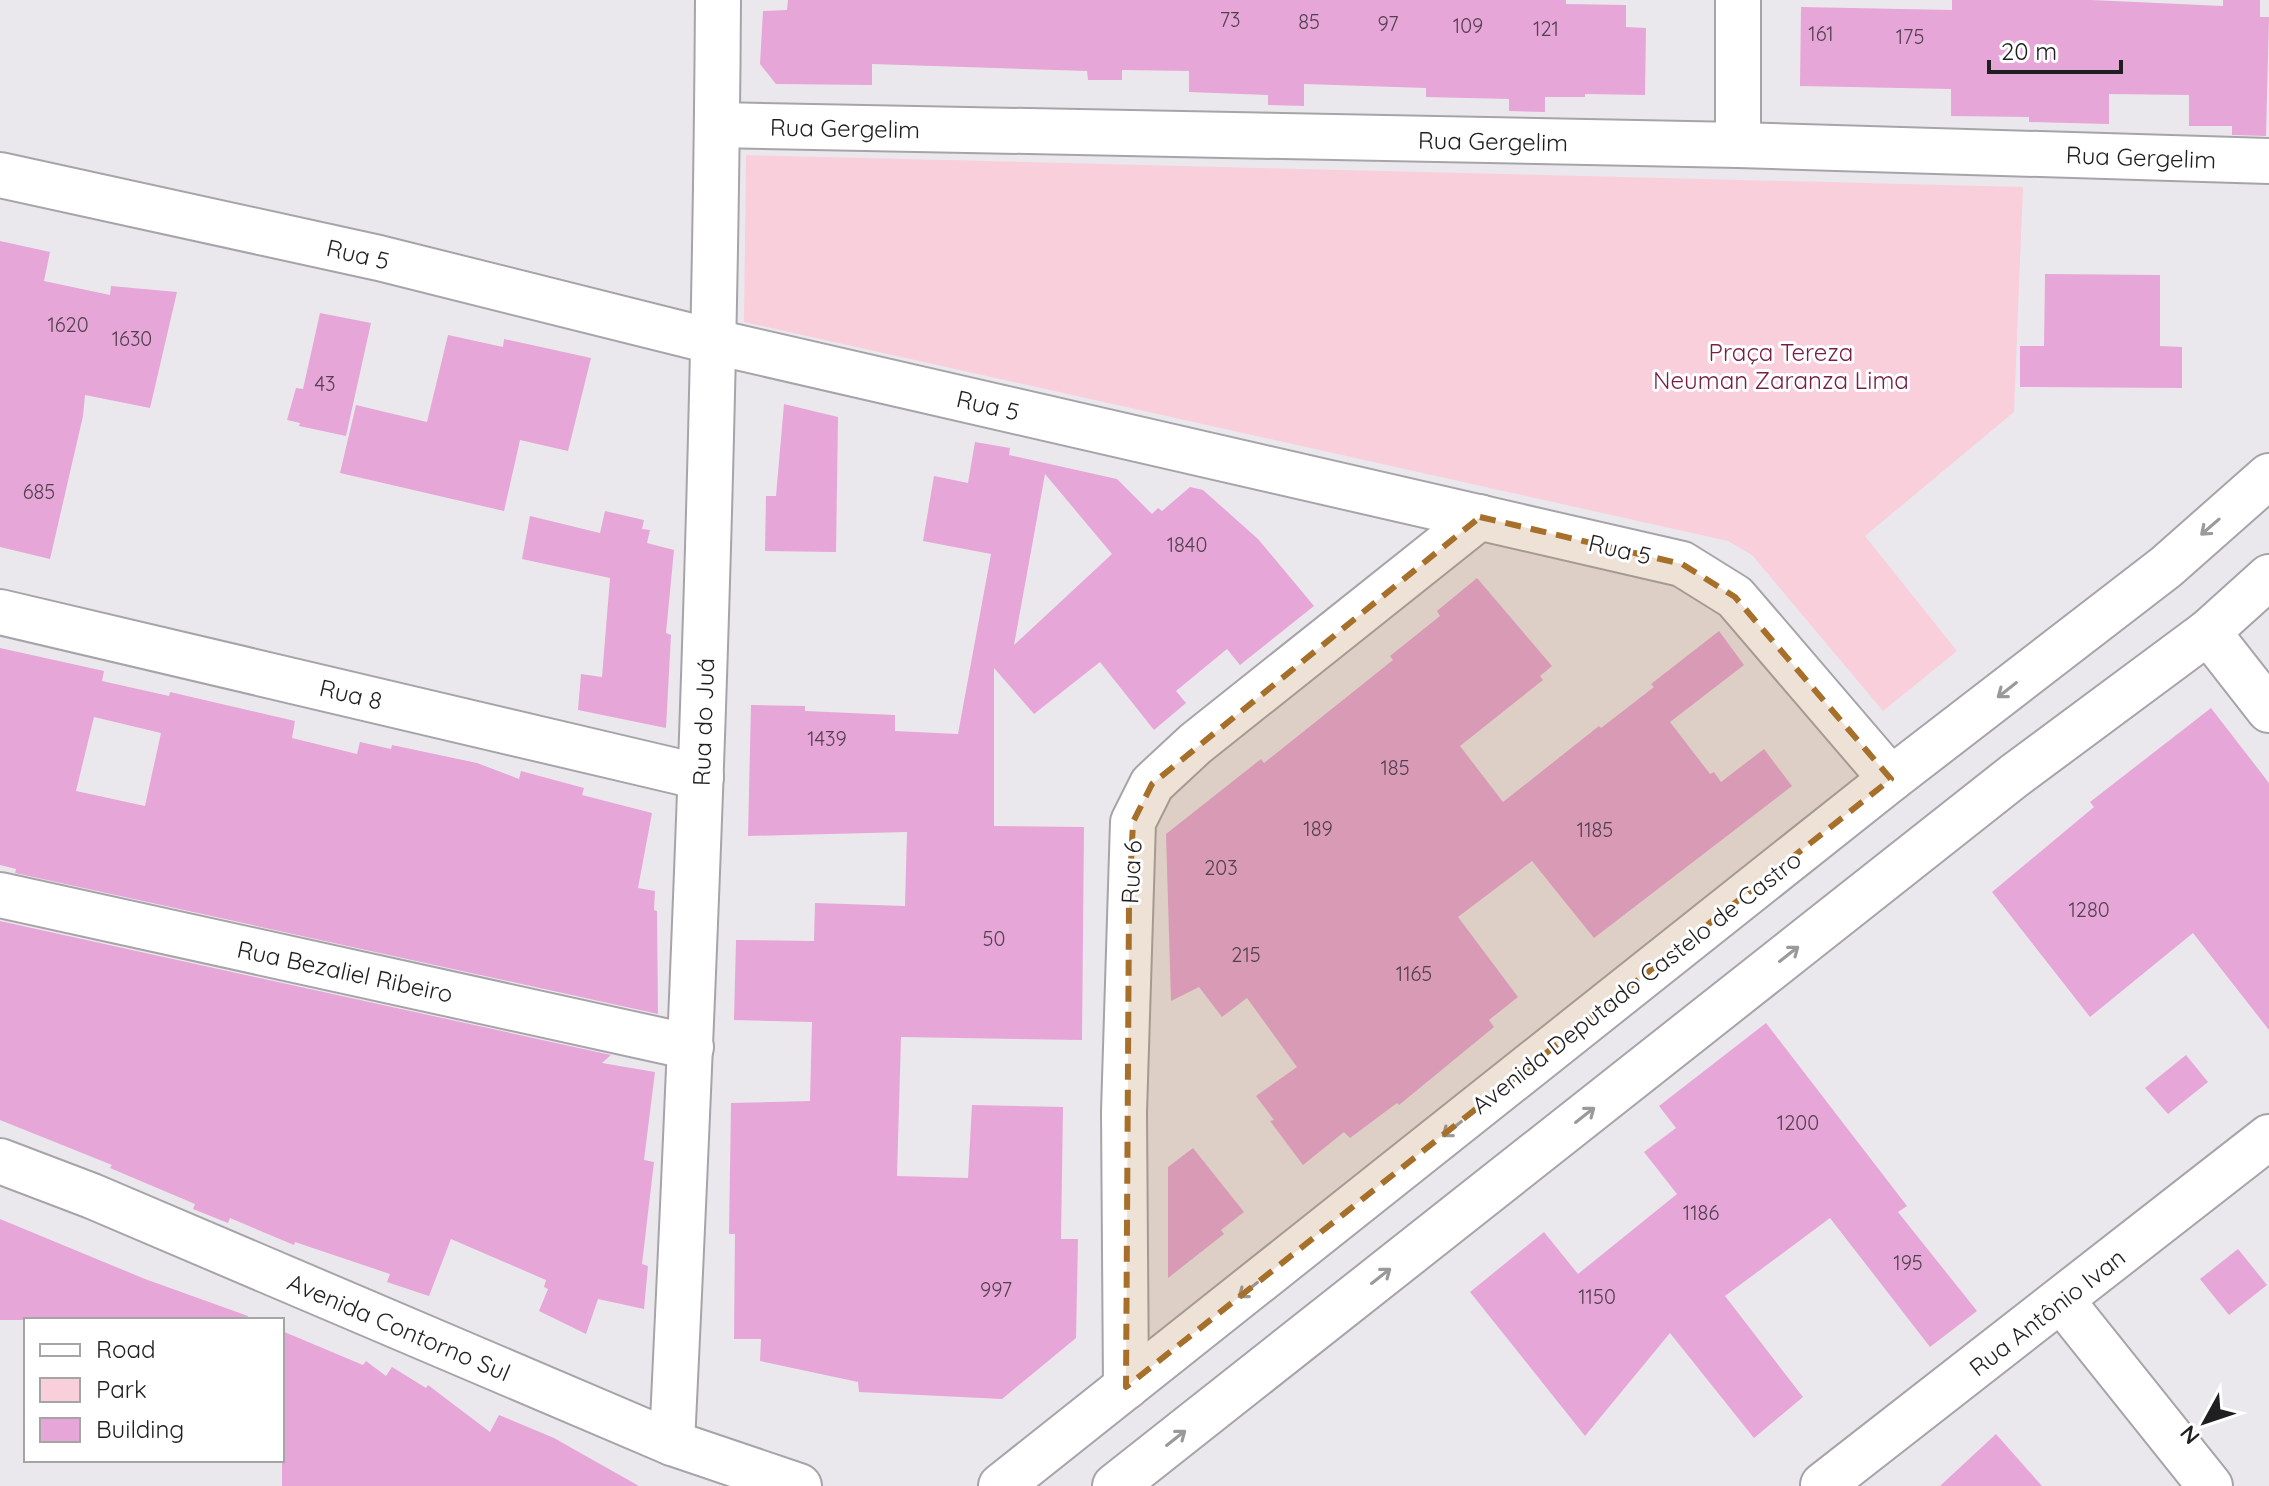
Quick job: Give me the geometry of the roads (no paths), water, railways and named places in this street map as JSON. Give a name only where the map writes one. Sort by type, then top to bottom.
[{"type":"street","name":"Rua do Juá","points":[[672,1443],[691,1047],[715,342],[718,0]]},
{"type":"street","points":[[1738,0],[1738,145]]},
{"type":"street","name":"Rua Gergelim","points":[[717,125],[1738,145],[2269,161]]},
{"type":"street","name":"Rua 5","points":[[0,175],[379,258],[715,342],[1682,564],[1735,597],[1891,779]]},
{"type":"street","name":"Avenida Deputado Castelo de Castro","points":[[1001,1486],[1891,779],[2166,567],[2269,476]]},
{"type":"street","name":"Rua 6","points":[[1126,1387],[1124,1112],[1133,822],[1152,784],[1195,744],[1480,517]]},
{"type":"street","points":[[1115,1486],[2014,776],[2208,632],[2269,577]]},
{"type":"street","name":"Rua 8","points":[[0,612],[701,777]]},
{"type":"street","points":[[2208,632],[2269,710]]},
{"type":"street","name":"Rua Bezaliel Ribeiro","points":[[0,895],[691,1047]]},
{"type":"street","name":"Rua Antônio Ivan","points":[[1823,1485],[2269,1137]]},
{"type":"street","name":"Avenida Contorno Sul","points":[[0,1161],[92,1196],[672,1443],[799,1486]]},
{"type":"street","points":[[2062,1301],[2210,1486]]},
{"type":"park label","name":"Praça Tereza Neuman Zaranza Lima","points":[[1781,366]]}]
